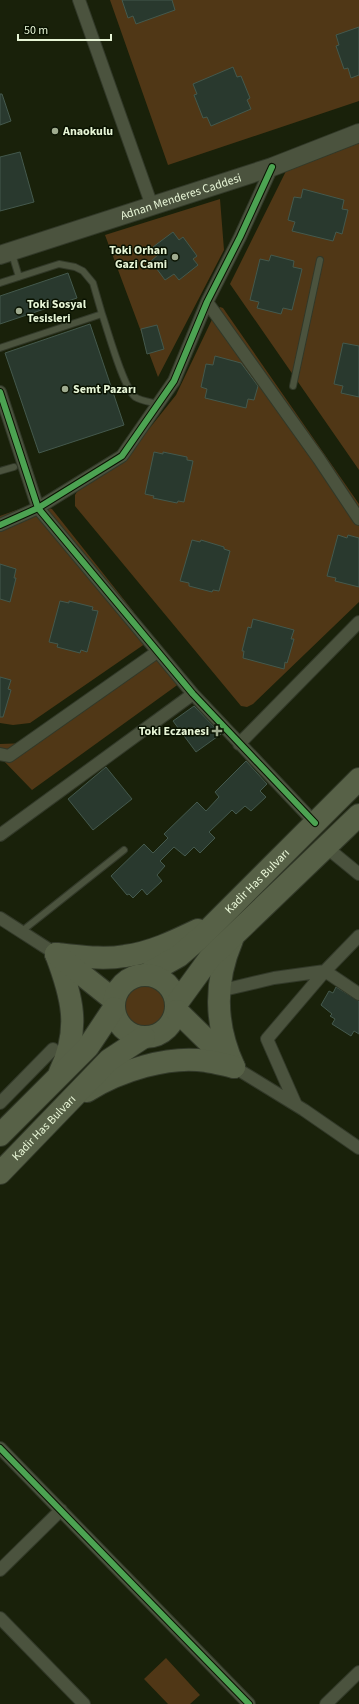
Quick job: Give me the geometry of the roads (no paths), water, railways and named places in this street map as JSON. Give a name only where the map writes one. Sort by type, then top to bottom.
[{"type":"highway","name":"Kadir Has Bulvarı","points":[[140,976],[163,966],[185,951],[359,779]]},
{"type":"highway","name":"Kadir Has Bulvarı","points":[[177,1007],[200,970],[234,935],[359,815]]},
{"type":"highway","points":[[56,954],[109,957],[134,955],[170,943],[221,916]]},
{"type":"highway","points":[[234,935],[223,966],[219,991],[219,1015],[221,1029],[226,1048],[234,1067]]},
{"type":"highway","points":[[56,954],[140,976],[161,978],[168,983],[175,996],[177,1007],[170,1025],[159,1034],[148,1037]]},
{"type":"highway","points":[[56,954],[114,1004]]},
{"type":"highway","points":[[54,1082],[66,1059],[70,1047],[73,1018],[71,1000],[56,954]]},
{"type":"highway","points":[[140,976],[120,986],[114,1004],[115,1015],[123,1028],[130,1033],[148,1037],[205,1060],[234,1067]]},
{"type":"highway","name":"Kadir Has Bulvarı","points":[[0,1135],[88,1047],[114,1004]]},
{"type":"highway","points":[[177,1007],[234,1067]]},
{"type":"highway","name":"Kadir Has Bulvarı","points":[[0,1173],[109,1060],[148,1037]]},
{"type":"highway","points":[[61,1110],[89,1090],[120,1074],[164,1062],[205,1060]]},
{"type":"street","points":[[79,0],[152,206]]},
{"type":"street","name":"Adnan Menderes Caddesi","points":[[5,253],[272,167],[359,133]]},
{"type":"street","points":[[0,525],[38,508],[122,456],[174,381],[207,302],[240,237],[272,167]]},
{"type":"street","points":[[207,302],[319,459],[359,519]]},
{"type":"street","points":[[0,392],[38,508],[193,694],[315,823]]},
{"type":"street","points":[[239,744],[359,622]]},
{"type":"street","points":[[0,754],[9,756],[157,652]]},
{"type":"street","points":[[0,834],[193,694]]},
{"type":"street","points":[[326,847],[359,874]]},
{"type":"street","points":[[0,918],[56,954]]},
{"type":"street","points":[[296,1105],[267,1039],[325,971],[359,936]]},
{"type":"street","points":[[219,991],[274,978],[325,971],[359,994]]},
{"type":"street","points":[[0,1103],[53,1049]]},
{"type":"street","points":[[234,1067],[296,1105],[359,1148]]},
{"type":"street","points":[[0,1448],[249,1704]]},
{"type":"street","points":[[0,1570],[61,1510]]},
{"type":"street","points":[[0,1618],[84,1704]]},
{"type":"street","points":[[326,1704],[359,1672]]},
{"type":"lane","points":[[5,253],[19,277]]},
{"type":"lane","points":[[293,386],[320,260]]},
{"type":"lane","points":[[0,283],[59,264],[75,267],[83,271],[93,282],[102,314],[127,386],[135,397],[158,404]]},
{"type":"lane","points":[[0,348],[102,314]]},
{"type":"lane","points":[[0,471],[14,467]]},
{"type":"lane","points":[[22,931],[124,850]]},
{"type":"place","name":"Anaokulu","points":[[55,131]]},
{"type":"place","name":"Toki Orhan Gazi Cami","points":[[175,257]]},
{"type":"place","name":"Toki Sosyal Tesisleri","points":[[19,311]]},
{"type":"place","name":"Semt Pazarı","points":[[65,389]]},
{"type":"place","name":"Toki Eczanesi","points":[[217,731]]}]
